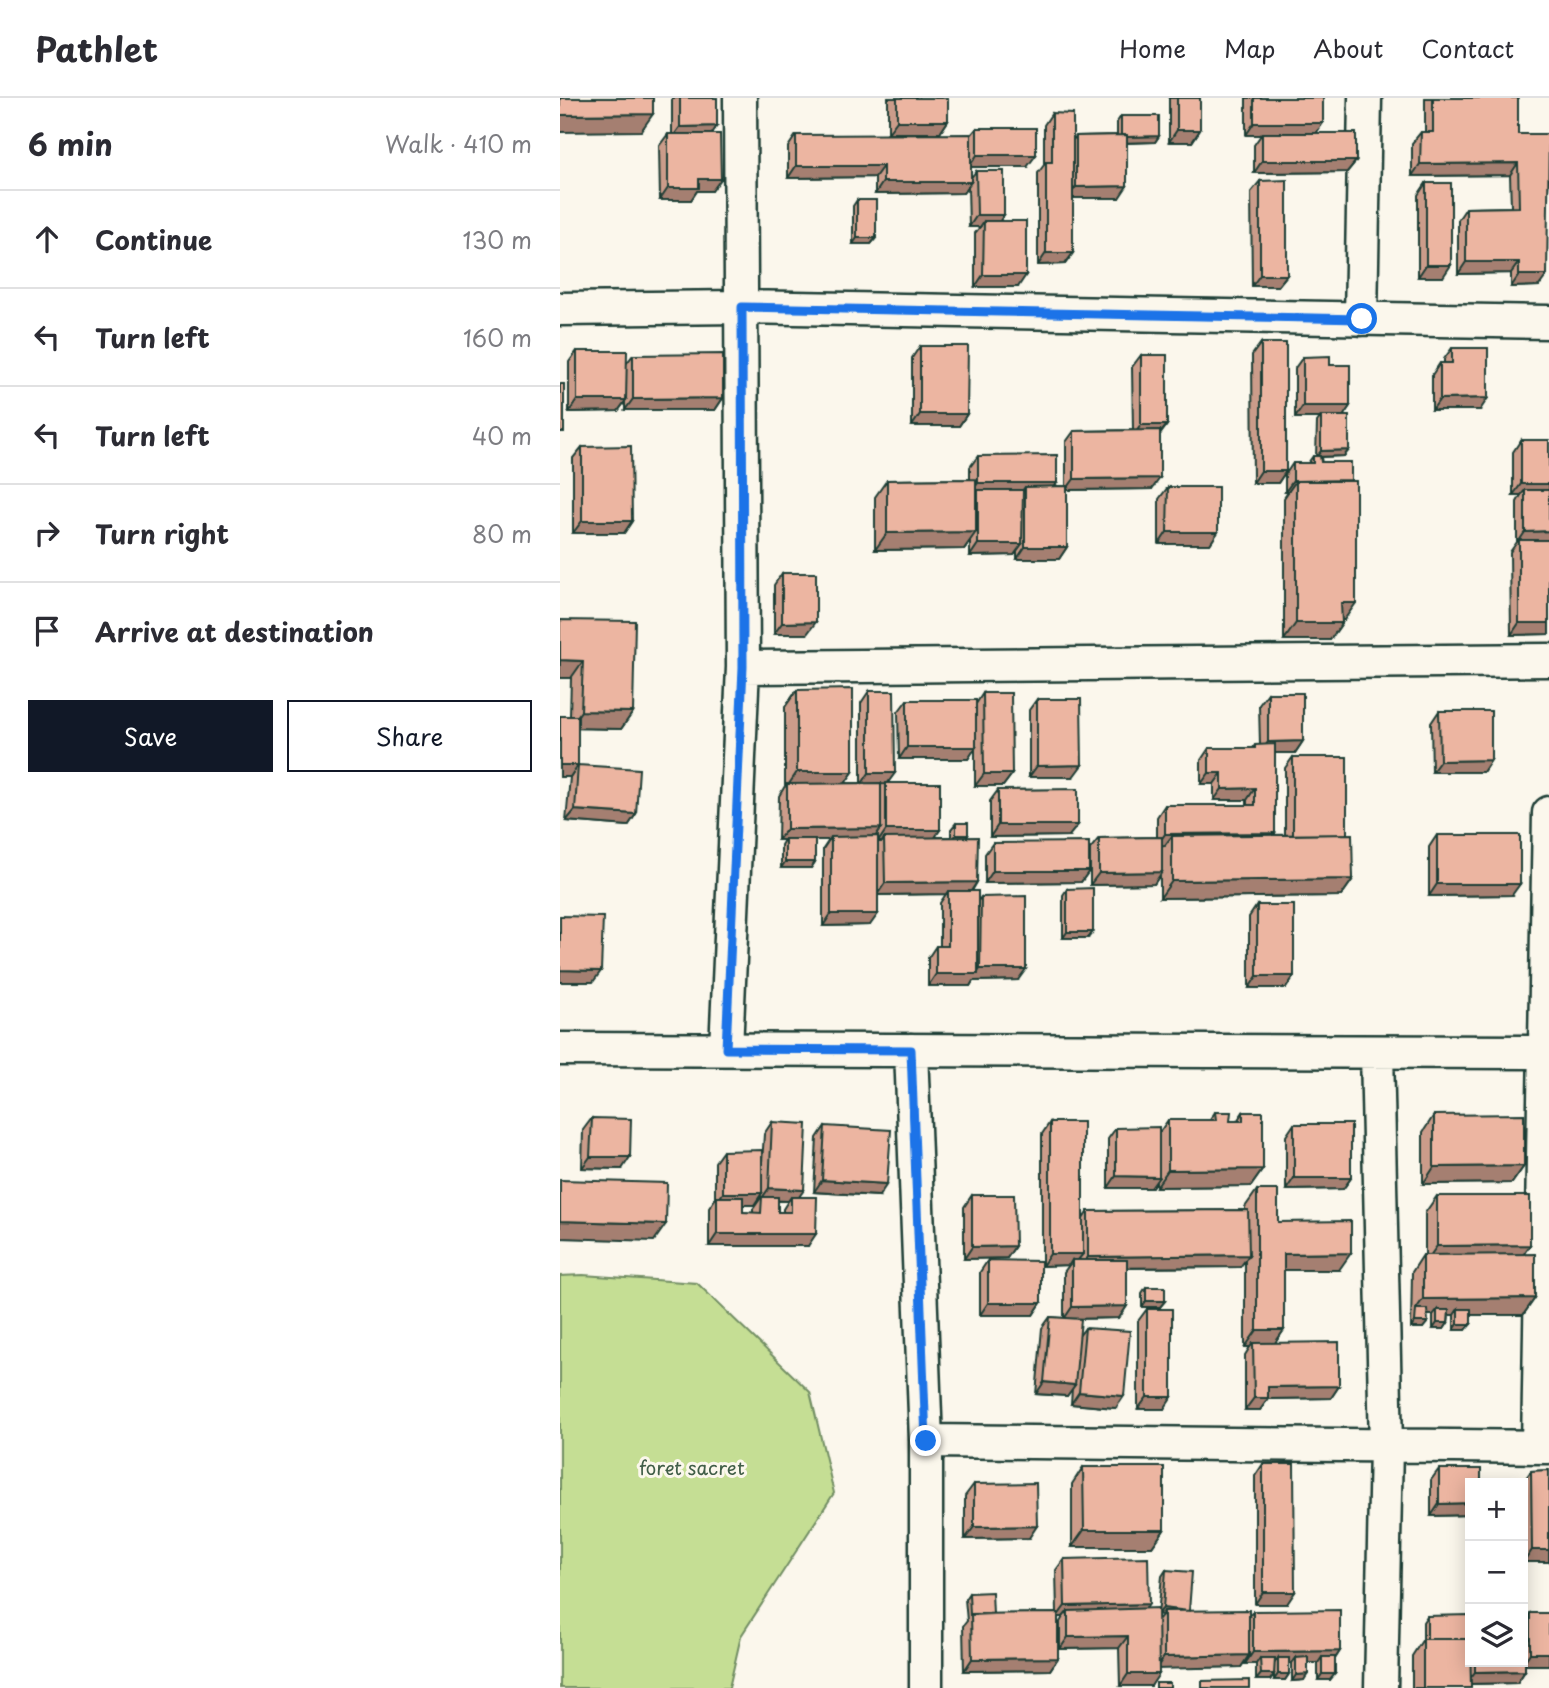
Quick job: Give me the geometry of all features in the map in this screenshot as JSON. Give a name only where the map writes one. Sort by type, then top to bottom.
[{"type":"street","points":[[726,1049],[743,667],[740,98]]},
{"type":"street","points":[[1362,319],[1365,98]]},
{"type":"street","points":[[560,309],[742,307],[1549,322]]},
{"type":"street","points":[[743,667],[1549,660]]},
{"type":"street","points":[[926,1441],[1544,1447],[1544,1052],[1549,813]]},
{"type":"street","points":[[560,1049],[1544,1052]]},
{"type":"street","points":[[911,1050],[926,1441],[926,1688]]},
{"type":"street","points":[[1377,1052],[1386,1446],[1381,1688]]},
{"type":"green space","name":"foret sacret","points":[[583,1275],[697,1283],[810,1392],[834,1493],[741,1636],[729,1688],[560,1688],[560,1276]]},
{"type":"building","points":[[560,98],[653,98],[653,114],[560,115]]},
{"type":"building","points":[[680,98],[717,98],[717,126],[680,127]]},
{"type":"building","points":[[897,98],[948,98],[948,121],[897,121]]},
{"type":"building","points":[[1177,98],[1200,98],[1200,130],[1177,130]]},
{"type":"building","points":[[1254,98],[1323,98],[1323,123],[1254,123]]},
{"type":"building","points":[[1433,98],[1518,98],[1518,134],[1549,134],[1547,275],[1519,275],[1519,262],[1466,262],[1466,208],[1519,207],[1518,163],[1420,164],[1421,132],[1433,132]]},
{"type":"building","points":[[1052,113],[1073,114],[1073,253],[1046,253],[1046,162],[1052,162]]},
{"type":"building","points":[[1121,116],[1159,116],[1159,136],[1121,135]]},
{"type":"building","points":[[977,128],[1036,128],[1036,155],[977,155]]},
{"type":"building","points":[[1262,133],[1356,133],[1356,161],[1262,161]]},
{"type":"building","points":[[668,134],[720,134],[721,179],[699,179],[699,188],[668,188]]},
{"type":"building","points":[[971,134],[971,182],[883,182],[883,166],[796,166],[796,135]]},
{"type":"building","points":[[1127,135],[1127,186],[1076,187],[1076,136]]},
{"type":"building","points":[[976,171],[1004,171],[1004,215],[977,215]]},
{"type":"building","points":[[1287,180],[1287,275],[1260,275],[1260,181]]},
{"type":"building","points":[[1426,183],[1451,183],[1451,265],[1426,265]]},
{"type":"building","points":[[857,200],[876,200],[876,238],[857,238]]},
{"type":"building","points":[[984,221],[1026,221],[1026,275],[983,275]]},
{"type":"building","points":[[1261,343],[1286,343],[1286,471],[1261,471]]},
{"type":"building","points":[[920,346],[968,346],[967,414],[920,414]]},
{"type":"building","points":[[1452,348],[1488,348],[1488,398],[1440,399],[1440,363],[1452,363]]},
{"type":"building","points":[[577,351],[627,351],[626,400],[577,400]]},
{"type":"building","points":[[723,354],[723,398],[633,399],[633,355]]},
{"type":"building","points":[[1141,355],[1167,355],[1167,425],[1141,425]]},
{"type":"building","points":[[1330,356],[1330,365],[1350,365],[1350,406],[1303,406],[1303,357]]},
{"type":"building","points":[[560,384],[564,384],[564,432],[560,432]]},
{"type":"building","points":[[1321,416],[1349,416],[1349,450],[1321,451]]},
{"type":"building","points":[[1160,430],[1160,478],[1074,479],[1074,431]]},
{"type":"building","points":[[1521,440],[1549,440],[1549,484],[1521,484]]},
{"type":"building","points":[[631,446],[632,521],[582,521],[582,447]]},
{"type":"building","points":[[1057,455],[1057,483],[978,483],[978,456]]},
{"type":"building","points":[[1313,456],[1320,456],[1321,462],[1351,462],[1351,480],[1293,481],[1293,463],[1313,463]]},
{"type":"building","points":[[976,479],[976,532],[887,533],[887,480]]},
{"type":"building","points":[[1296,481],[1356,481],[1356,603],[1341,603],[1342,623],[1296,623]]},
{"type":"building","points":[[1067,486],[1067,547],[1025,547],[1025,487]]},
{"type":"building","points":[[1168,487],[1218,487],[1218,532],[1167,532]]},
{"type":"building","points":[[978,490],[1023,490],[1022,544],[978,544]]},
{"type":"building","points":[[1525,490],[1549,490],[1549,531],[1525,532]]},
{"type":"building","points":[[1519,540],[1549,540],[1549,623],[1519,623]]},
{"type":"building","points":[[782,573],[816,573],[816,622],[782,623]]},
{"type":"building","points":[[560,620],[635,621],[633,712],[581,711],[583,661],[560,660]]},
{"type":"building","points":[[853,689],[853,772],[797,772],[797,690]]},
{"type":"building","points":[[869,691],[894,691],[895,773],[869,773]]},
{"type":"building","points":[[983,693],[1011,693],[1012,774],[984,774]]},
{"type":"building","points":[[1268,693],[1303,693],[1303,741],[1268,742]]},
{"type":"building","points":[[1037,699],[1081,699],[1082,765],[1037,766]]},
{"type":"building","points":[[907,700],[976,700],[976,747],[907,747]]},
{"type":"building","points":[[1439,711],[1491,711],[1491,760],[1440,761]]},
{"type":"building","points":[[560,716],[578,716],[578,765],[560,765]]},
{"type":"building","points":[[1275,744],[1275,833],[1165,834],[1165,805],[1255,805],[1255,788],[1222,789],[1222,773],[1209,773],[1209,748],[1255,748],[1255,745]]},
{"type":"building","points":[[1293,757],[1347,757],[1347,834],[1293,835]]},
{"type":"building","points":[[578,765],[639,769],[636,814],[575,810]]},
{"type":"building","points":[[881,783],[881,828],[787,829],[787,784]]},
{"type":"building","points":[[886,783],[940,783],[940,830],[886,830]]},
{"type":"building","points":[[1078,789],[1078,825],[998,825],[998,790]]},
{"type":"building","points":[[956,823],[968,823],[968,835],[956,835]]},
{"type":"building","points":[[1352,834],[1353,879],[1172,881],[1172,836]]},
{"type":"building","points":[[1437,835],[1520,835],[1520,884],[1437,884]]},
{"type":"building","points":[[878,836],[878,914],[831,914],[831,837]]},
{"type":"building","points":[[978,837],[977,882],[885,883],[884,838]]},
{"type":"building","points":[[1162,837],[1162,872],[1099,873],[1099,838]]},
{"type":"building","points":[[785,839],[815,839],[815,862],[785,862]]},
{"type":"building","points":[[1089,842],[1089,871],[993,871],[993,843]]},
{"type":"building","points":[[1093,888],[1093,932],[1067,932],[1067,889]]},
{"type":"building","points":[[948,891],[978,891],[978,974],[936,974],[936,946],[948,946]]},
{"type":"building","points":[[1026,896],[1026,969],[980,969],[981,897]]},
{"type":"building","points":[[1257,905],[1294,905],[1294,976],[1257,976]]},
{"type":"building","points":[[560,916],[603,917],[601,971],[560,970]]},
{"type":"building","points":[[1215,1112],[1231,1112],[1230,1121],[1243,1121],[1243,1112],[1263,1112],[1263,1169],[1168,1170],[1168,1120],[1216,1120]]},
{"type":"building","points":[[1524,1114],[1524,1166],[1434,1167],[1434,1115]]},
{"type":"building","points":[[592,1118],[631,1119],[630,1157],[590,1157]]},
{"type":"building","points":[[772,1122],[807,1124],[804,1190],[769,1188]]},
{"type":"building","points":[[1050,1122],[1083,1122],[1083,1254],[1050,1254]]},
{"type":"building","points":[[1294,1124],[1351,1124],[1351,1178],[1294,1178]]},
{"type":"building","points":[[825,1126],[891,1130],[887,1184],[822,1180]]},
{"type":"building","points":[[1159,1127],[1159,1177],[1116,1176],[1116,1128]]},
{"type":"building","points":[[762,1150],[762,1193],[723,1193],[723,1151]]},
{"type":"building","points":[[560,1180],[667,1183],[666,1224],[560,1221]]},
{"type":"building","points":[[1257,1190],[1278,1190],[1278,1222],[1351,1221],[1351,1253],[1284,1254],[1284,1330],[1257,1330]]},
{"type":"building","points":[[972,1195],[1014,1195],[1015,1246],[972,1247]]},
{"type":"building","points":[[1437,1196],[1530,1196],[1530,1245],[1437,1246]]},
{"type":"building","points":[[717,1197],[743,1197],[743,1212],[761,1213],[762,1197],[778,1197],[778,1212],[791,1212],[791,1197],[817,1197],[816,1234],[717,1234]]},
{"type":"building","points":[[1248,1210],[1249,1255],[1088,1257],[1088,1211]]},
{"type":"building","points":[[1535,1254],[1535,1298],[1423,1299],[1423,1255]]},
{"type":"building","points":[[988,1260],[1041,1261],[1041,1303],[988,1303]]},
{"type":"building","points":[[1072,1260],[1127,1260],[1127,1306],[1072,1307]]},
{"type":"building","points":[[1146,1287],[1165,1287],[1165,1301],[1146,1301]]},
{"type":"building","points":[[1147,1309],[1172,1309],[1172,1397],[1147,1397]]},
{"type":"building","points":[[1416,1309],[1427,1309],[1428,1322],[1415,1322]]},
{"type":"building","points":[[1458,1309],[1471,1309],[1471,1324],[1458,1324]]},
{"type":"building","points":[[1437,1310],[1449,1310],[1448,1323],[1437,1323]]},
{"type":"building","points":[[1050,1317],[1081,1319],[1075,1385],[1044,1382]]},
{"type":"building","points":[[1085,1328],[1130,1331],[1124,1396],[1079,1392]]},
{"type":"building","points":[[1339,1342],[1339,1386],[1268,1387],[1268,1398],[1254,1398],[1253,1343]]},
{"type":"building","points":[[1263,1464],[1294,1464],[1295,1592],[1263,1592]]},
{"type":"building","points":[[1083,1467],[1164,1467],[1164,1530],[1084,1530]]},
{"type":"building","points":[[1439,1469],[1481,1469],[1481,1478],[1465,1478],[1465,1503],[1439,1504]]},
{"type":"building","points":[[1549,1470],[1549,1550],[1532,1550],[1531,1471]]},
{"type":"building","points":[[1036,1483],[1037,1526],[974,1527],[974,1484]]},
{"type":"building","points":[[1148,1557],[1149,1604],[1065,1606],[1064,1559]]},
{"type":"building","points":[[1166,1570],[1192,1572],[1189,1611],[1163,1608]]},
{"type":"building","points":[[992,1592],[993,1614],[970,1615],[969,1593]]},
{"type":"building","points":[[1158,1608],[1159,1674],[1128,1674],[1128,1636],[1068,1637],[1068,1611]]},
{"type":"building","points":[[1249,1610],[1249,1655],[1164,1657],[1164,1611]]},
{"type":"building","points":[[1340,1610],[1340,1651],[1253,1652],[1253,1611]]},
{"type":"building","points":[[1058,1613],[1058,1658],[972,1659],[971,1614]]},
{"type":"building","points":[[1530,1613],[1549,1613],[1549,1653],[1530,1653]]},
{"type":"building","points":[[1465,1615],[1465,1639],[1427,1639],[1427,1616]]},
{"type":"building","points":[[1423,1639],[1465,1639],[1465,1667],[1471,1667],[1471,1688],[1423,1688]]},
{"type":"building","points":[[1308,1657],[1308,1674],[1296,1675],[1296,1658]]},
{"type":"building","points":[[1322,1657],[1335,1657],[1335,1674],[1322,1674]]},
{"type":"building","points":[[1260,1658],[1275,1658],[1274,1674],[1261,1674]]},
{"type":"building","points":[[1278,1658],[1289,1658],[1289,1674],[1278,1674]]},
{"type":"building","points":[[1475,1667],[1525,1667],[1525,1671],[1475,1672]]},
{"type":"building","points":[[1249,1680],[1249,1688],[1202,1688],[1202,1681]]},
{"type":"building","points":[[1156,1683],[1170,1683],[1170,1688],[1156,1688]]},
{"type":"route","points":[[926,1441],[911,1050],[726,1049],[743,667],[742,307],[1362,319]]}]
